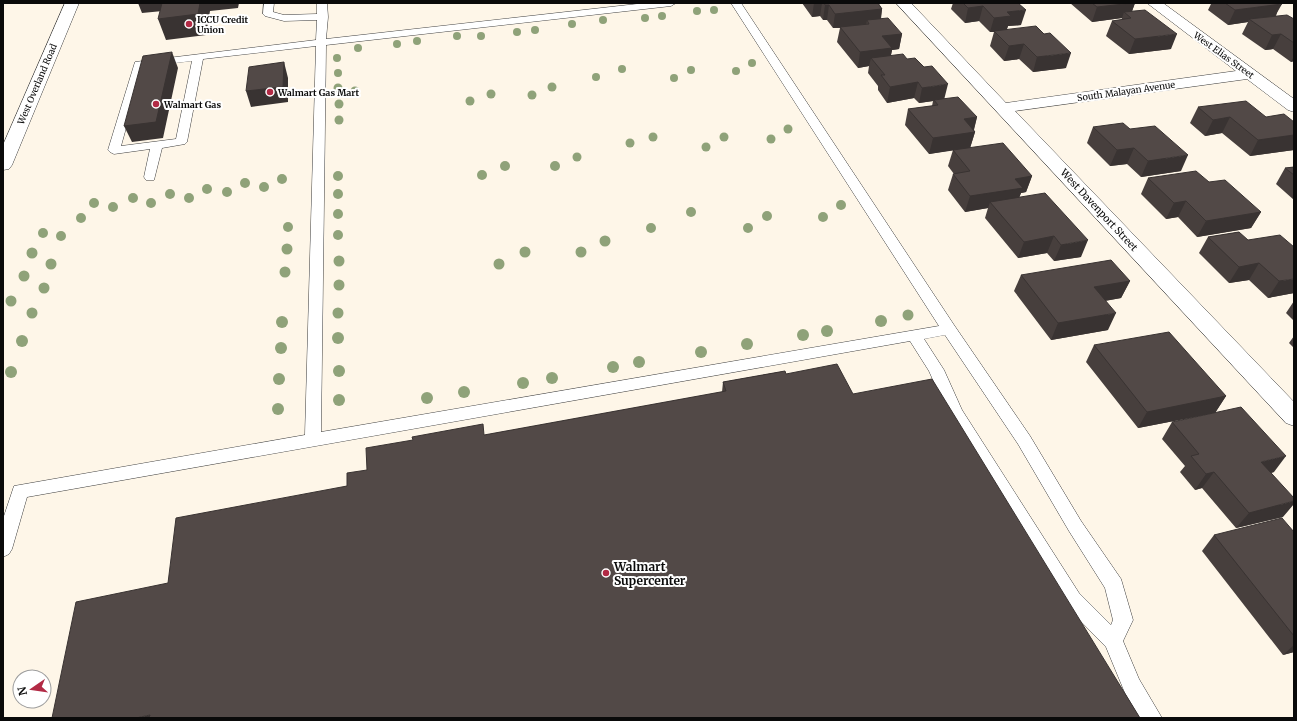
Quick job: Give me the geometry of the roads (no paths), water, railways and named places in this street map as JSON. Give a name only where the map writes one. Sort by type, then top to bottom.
[{"type":"street","name":"West Overland Road","points":[[3,165],[72,3]]},
{"type":"street","name":"West Davenport Street","points":[[904,3],[1294,417]]},
{"type":"street","name":"West Elias Street","points":[[1154,3],[1294,106]]},
{"type":"street","name":"South Malayan Avenue","points":[[1002,108],[1250,74]]},
{"type":"lane","points":[[269,3],[268,14],[284,18],[322,17]]},
{"type":"lane","points":[[313,440],[318,153],[323,42],[322,3]]},
{"type":"lane","points":[[198,57],[181,142],[114,150],[139,64],[323,42],[671,3]]},
{"type":"lane","points":[[736,3],[949,329],[1024,440],[1114,585],[1123,620],[1113,641]]},
{"type":"lane","points":[[150,177],[157,145]]},
{"type":"lane","points":[[3,549],[20,491],[949,329]]},
{"type":"lane","points":[[914,335],[936,370],[955,412],[1072,599],[1113,641],[1132,686],[1152,718]]},
{"type":"place","name":"ICCU Credit Union","points":[[189,24]]},
{"type":"place","name":"Walmart Gas Mart","points":[[270,92]]},
{"type":"place","name":"Walmart Gas","points":[[156,104]]},
{"type":"place","name":"Walmart Supercenter","points":[[606,573]]}]
